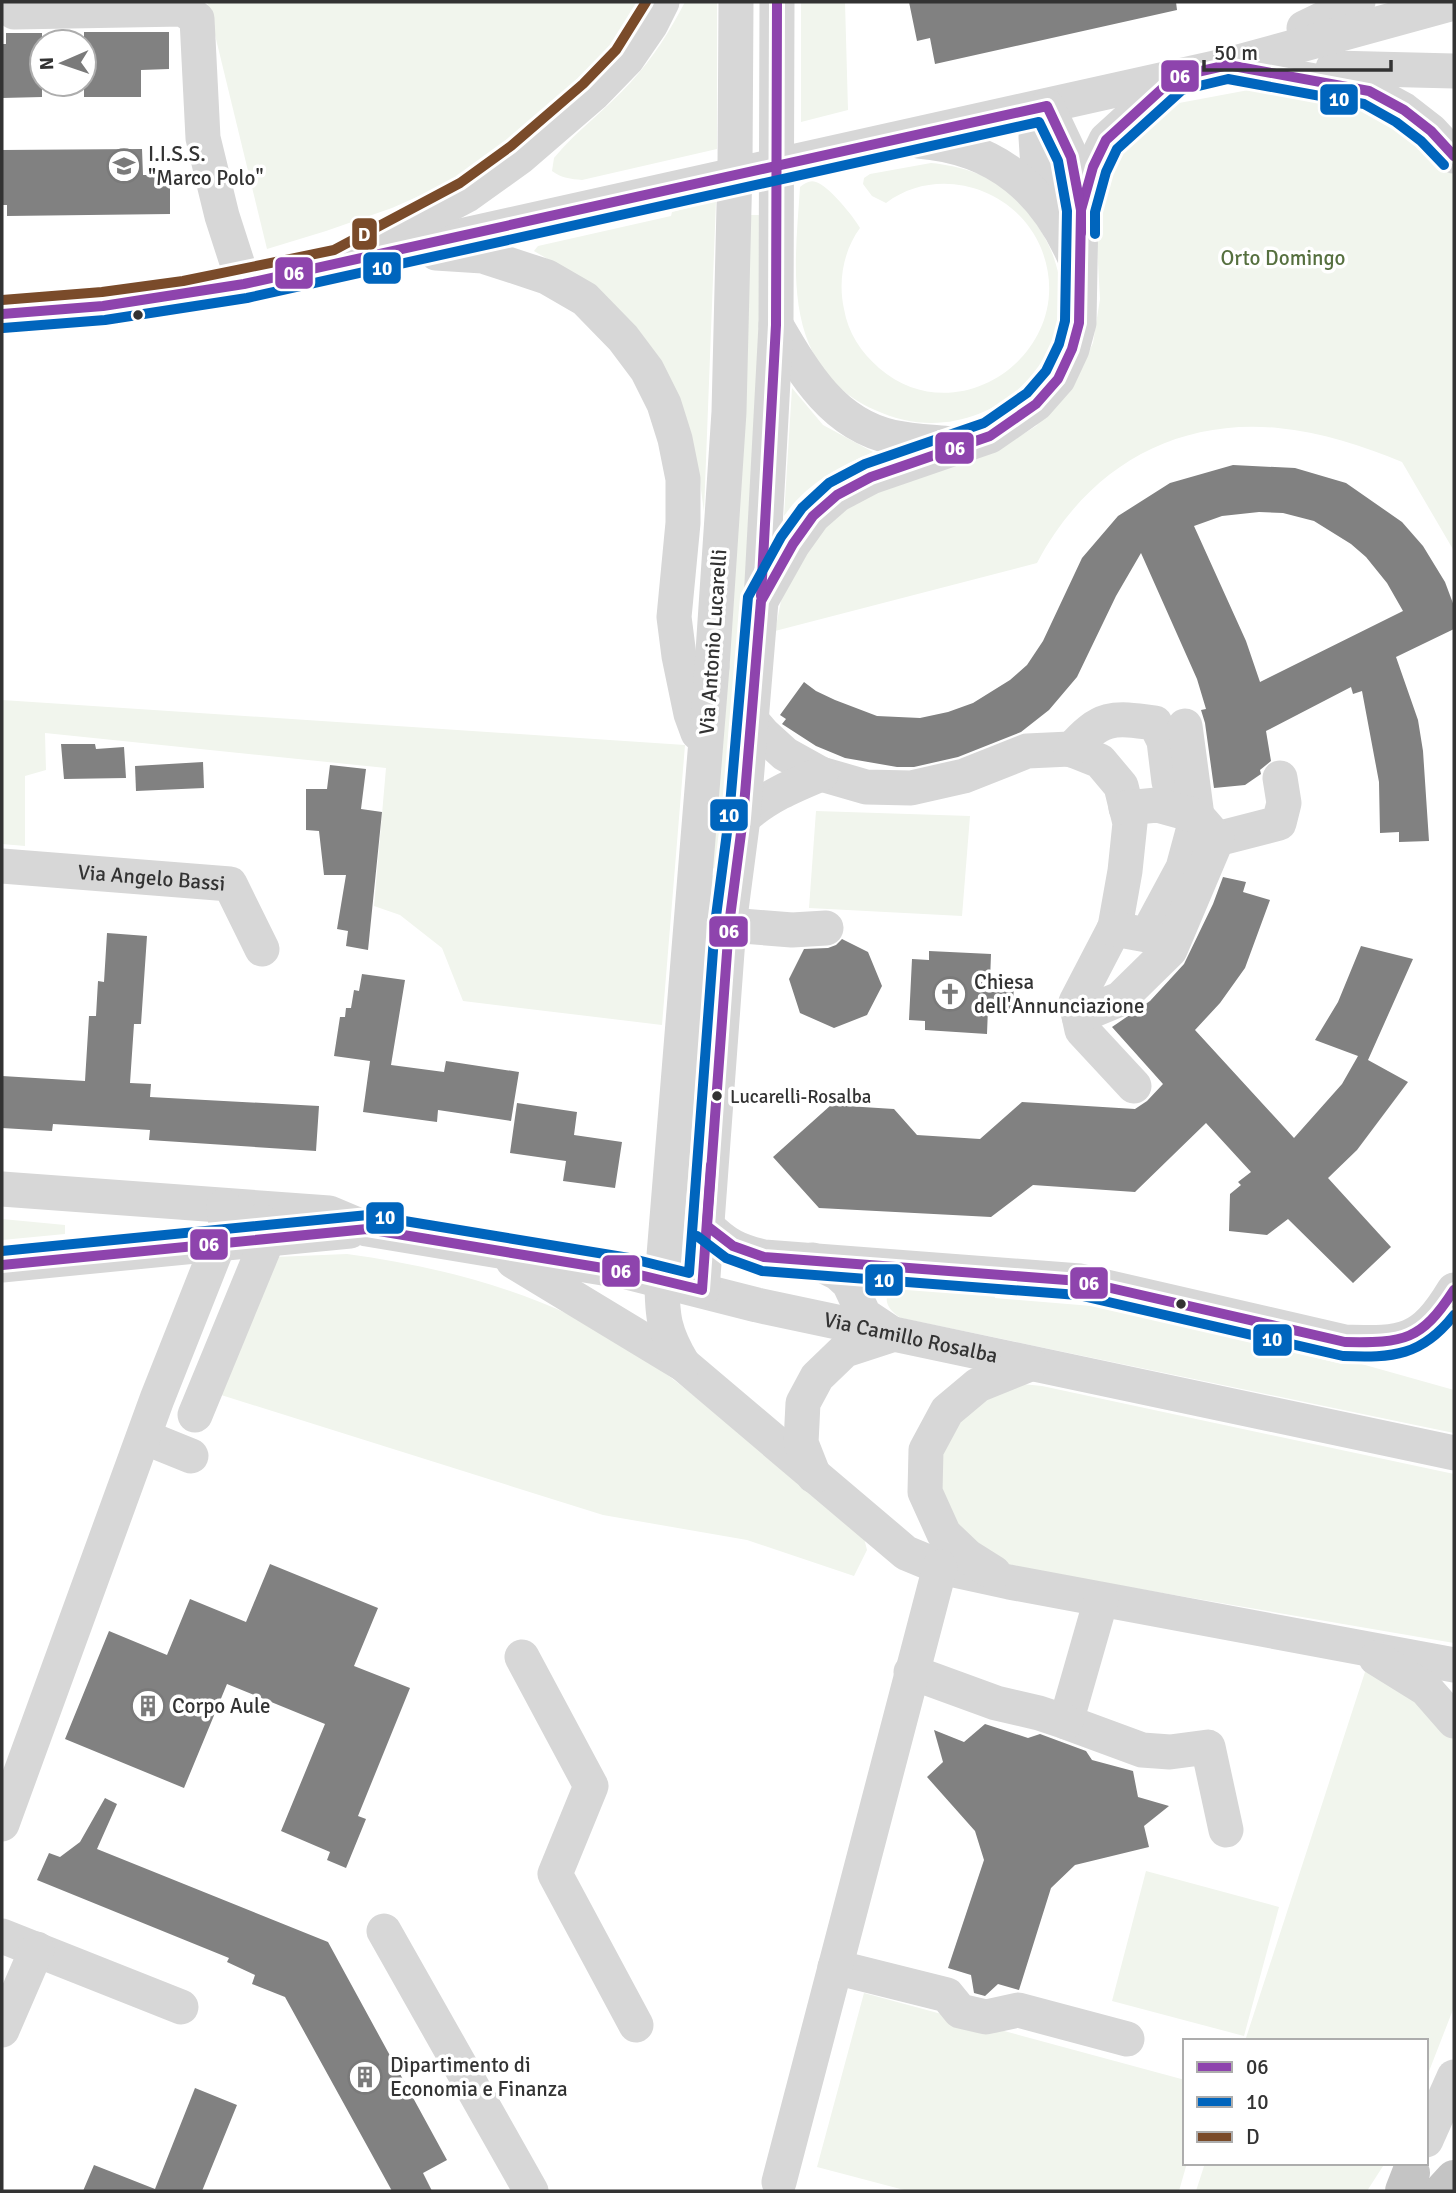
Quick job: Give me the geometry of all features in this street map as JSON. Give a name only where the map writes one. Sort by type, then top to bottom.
[{"type":"highway","points":[[1420,2172],[1454,2179]]},
{"type":"street","points":[[339,263],[467,195],[520,158],[626,59],[651,24],[662,2]]},
{"type":"street","name":"Via Antonio Lucarelli","points":[[683,1364],[668,1340],[662,1307],[662,1280],[712,667],[729,412],[736,2]]},
{"type":"street","name":"Via Antonio Lucarelli","points":[[702,1290],[729,925],[743,818],[761,601],[776,325],[777,2]]},
{"type":"street","points":[[1228,65],[1358,2]]},
{"type":"street","points":[[2,314],[103,306],[244,284],[1228,65],[1454,3]]},
{"type":"street","points":[[14,12],[183,9],[197,19],[203,138],[222,216],[244,284]]},
{"type":"street","points":[[1228,65],[1454,71]]},
{"type":"street","points":[[1228,65],[1369,91],[1404,110],[1431,131],[1454,156]]},
{"type":"street","points":[[761,601],[793,544],[813,516],[837,495],[871,477],[990,436],[1036,404],[1058,379],[1072,349],[1079,323],[1081,272],[1067,239],[1067,213],[1106,140],[1175,77]]},
{"type":"street","points":[[1047,106],[1036,137],[1038,168],[1067,213]]},
{"type":"street","points":[[893,140],[948,144],[981,156],[1067,213]]},
{"type":"street","points":[[390,251],[483,256],[547,277],[585,299],[623,338],[647,370],[664,404],[683,479],[683,523],[674,617],[691,714],[705,751]]},
{"type":"street","points":[[776,325],[810,382],[838,411],[874,431],[892,437],[958,445]]},
{"type":"street","points":[[1071,750],[1090,729],[1118,718],[1155,723],[1196,822],[1183,868],[1147,935],[1114,929]]},
{"type":"street","points":[[751,720],[785,754],[821,774],[866,787],[911,788],[964,776],[1027,751],[1071,750],[1100,761],[1121,786],[1130,823],[1125,871],[1114,929],[1076,1002],[1082,1030],[1134,1086]]},
{"type":"street","points":[[1079,1016],[1120,999],[1170,950],[1196,822],[1185,726]]},
{"type":"street","points":[[743,818],[780,791],[821,774]]},
{"type":"street","points":[[1126,808],[1157,805],[1196,822],[1279,823],[1284,803],[1280,778]]},
{"type":"street","name":"Via Angelo Bassi","points":[[2,866],[230,884],[262,949]]},
{"type":"street","points":[[729,925],[792,930],[826,928]]},
{"type":"street","points":[[2,1189],[224,1206],[266,1223]]},
{"type":"street","points":[[113,1253],[121,1230],[120,1199]]},
{"type":"street","points":[[669,1203],[708,1216],[724,1243],[745,1253],[764,1257],[1080,1281],[1345,1342],[1384,1344],[1414,1337],[1438,1316],[1454,1290]]},
{"type":"street","points":[[2,1824],[157,1399],[226,1225],[224,1206]]},
{"type":"street","name":"Via Camillo Rosalba","points":[[266,1223],[329,1213],[367,1228],[662,1280],[757,1306],[1454,1453]]},
{"type":"street","points":[[2,1265],[218,1243],[266,1223]]},
{"type":"street","points":[[157,1399],[201,1418],[266,1223]]},
{"type":"street","points":[[495,1250],[683,1364],[906,1553],[940,1567],[1009,1582],[1454,1665]]},
{"type":"street","points":[[812,1260],[838,1273],[849,1283],[864,1315],[894,1335]]},
{"type":"street","points":[[814,1476],[801,1443],[803,1403],[817,1377],[845,1350],[870,1340],[894,1335]]},
{"type":"street","points":[[1009,1582],[967,1556],[944,1534],[925,1492],[926,1450],[947,1410],[978,1385],[1030,1364]]},
{"type":"street","points":[[144,1437],[191,1456]]},
{"type":"street","points":[[779,2182],[940,1567]]},
{"type":"street","points":[[1066,1722],[1101,1600]]},
{"type":"street","points":[[1361,1649],[1426,1689],[1454,1721]]},
{"type":"street","points":[[522,1657],[590,1786],[555,1874],[636,2025]]},
{"type":"street","points":[[911,1672],[996,1703],[1066,1722],[1142,1750],[1170,1752],[1208,1747],[1226,1830]]},
{"type":"street","points":[[384,1931],[531,2191]]},
{"type":"street","points":[[2,1936],[181,2007]]},
{"type":"street","points":[[2,2030],[37,1949]]},
{"type":"street","points":[[835,1967],[947,1995],[960,2011],[986,2017],[1018,2010],[1127,2039]]},
{"type":"street","points":[[1428,2150],[1454,2077]]},
{"type":"green space","points":[[207,2],[642,2],[614,45],[562,97],[492,157],[455,180],[392,208],[267,249]]},
{"type":"green space","points":[[685,2],[717,2],[717,149],[582,180],[563,177],[552,171],[554,158],[622,92],[647,63]]},
{"type":"green space","points":[[801,2],[845,2],[848,110],[801,122]]},
{"type":"green space","name":"Orto Domingo","points":[[1254,89],[1301,90],[1357,103],[1394,124],[1436,155],[1454,174],[1454,551],[1402,462],[1326,436],[1278,428],[1239,427],[1203,432],[1168,442],[1136,457],[1107,477],[1080,501],[1057,530],[1037,563],[775,631],[781,601],[807,541],[867,493],[1004,446],[1036,426],[1077,376],[1093,343],[1100,299],[1095,208],[1115,151],[1156,113],[1179,103]]},
{"type":"green space","points":[[931,163],[957,167],[994,181],[1025,206],[1039,228],[1057,270],[1060,310],[1049,348],[1027,380],[996,405],[959,420],[918,422],[864,405],[844,392],[821,366],[803,326],[797,286],[796,246],[800,187],[808,182],[816,182],[834,195],[860,228],[849,247],[843,267],[842,299],[852,334],[872,362],[911,387],[944,393],[977,387],[1006,372],[1029,348],[1044,319],[1049,285],[1041,248],[1030,227],[1014,210],[995,197],[974,188],[952,184],[929,185],[907,191],[886,203],[872,196],[863,184],[864,178],[870,174]]},
{"type":"green space","points":[[716,201],[704,512],[700,482],[563,268],[534,251],[538,246],[671,216],[672,212]]},
{"type":"green space","points":[[750,215],[765,215],[758,422],[724,869],[709,868]]},
{"type":"green space","points":[[792,388],[823,425],[873,452],[824,478],[802,495],[784,516]]},
{"type":"green space","points":[[2,700],[685,745],[662,1025],[463,1001],[442,948],[400,915],[374,906],[386,768],[45,733],[46,770],[25,776],[25,846],[2,844]]},
{"type":"green space","points":[[816,811],[970,816],[962,916],[809,908]]},
{"type":"green space","points":[[709,875],[723,876],[694,1193],[685,1191]]},
{"type":"green space","points":[[2,1219],[65,1225],[65,1234],[2,1240]]},
{"type":"green space","points":[[347,1254],[462,1276],[545,1304],[618,1341],[702,1402],[864,1538],[867,1550],[854,1576],[747,1540],[603,1515],[218,1394],[275,1257]]},
{"type":"green space","points":[[901,1285],[994,1291],[995,1298],[1104,1307],[1342,1364],[1358,1363],[1454,1390],[1454,1433],[901,1318],[891,1310],[887,1296]]},
{"type":"green space","points":[[1022,1384],[1042,1386],[1454,1474],[1454,1643],[1023,1569],[995,1561],[946,1521],[935,1462],[964,1408]]},
{"type":"green space","points":[[1365,1672],[1386,1677],[1408,1690],[1454,1740],[1454,2007],[1428,2074],[1428,2039],[1246,2039]]},
{"type":"green space","points":[[1146,1871],[1279,1907],[1244,2036],[1112,2001]]},
{"type":"green space","points":[[864,1993],[1183,2079],[1183,2165],[1186,2165],[1179,2191],[908,2191],[817,2167]]},
{"type":"green space","points":[[1204,2165],[1384,2165],[1367,2191],[1196,2191]]},
{"type":"building","points":[[909,2],[1176,2],[1177,10],[935,64],[930,38],[917,41]]},
{"type":"building","points":[[98,32],[169,32],[169,69],[141,70],[141,97],[98,97]]},
{"type":"building","points":[[6,33],[28,33],[28,97],[2,98],[2,44],[6,44]]},
{"type":"building","points":[[142,149],[143,175],[170,175],[170,214],[7,216],[7,205],[2,205],[2,150]]},
{"type":"building","points":[[1233,465],[1295,468],[1346,483],[1402,522],[1423,546],[1445,582],[1454,606],[1454,629],[1396,657],[1418,720],[1423,751],[1429,841],[1399,842],[1399,832],[1380,833],[1379,782],[1362,691],[1353,694],[1351,687],[1266,731],[1271,761],[1260,770],[1261,774],[1245,785],[1214,788],[1201,710],[1206,709],[1197,679],[1141,553],[1116,596],[1077,677],[1049,710],[1021,732],[958,757],[914,767],[897,767],[845,758],[816,746],[782,724],[786,719],[780,715],[804,682],[835,700],[877,716],[920,718],[973,703],[1010,680],[1027,665],[1043,641],[1082,558],[1118,516],[1170,483]],"holes":[[[1259,512],[1283,513],[1314,521],[1351,544],[1366,557],[1387,583],[1403,611],[1260,682],[1246,641],[1194,526],[1222,516]]]},
{"type":"building","points":[[61,744],[95,744],[96,749],[124,747],[126,778],[64,779]]},
{"type":"building","points":[[203,762],[204,788],[136,791],[135,766]]},
{"type":"building","points":[[330,765],[366,769],[361,809],[382,812],[368,950],[346,946],[348,931],[337,929],[346,875],[324,875],[319,831],[306,830],[306,789],[327,789]]},
{"type":"building","points":[[1223,877],[1246,882],[1243,892],[1270,900],[1245,968],[1220,1003],[1195,1030],[1294,1138],[1342,1084],[1358,1056],[1315,1040],[1338,1002],[1361,946],[1413,959],[1368,1060],[1408,1082],[1357,1150],[1328,1178],[1391,1247],[1353,1283],[1288,1219],[1267,1235],[1229,1231],[1230,1194],[1241,1185],[1238,1182],[1251,1172],[1206,1123],[1135,1192],[1033,1185],[991,1217],[819,1208],[773,1157],[831,1105],[894,1109],[917,1135],[980,1139],[1022,1102],[1135,1109],[1163,1084],[1112,1027],[1150,1001],[1184,964]]},
{"type":"building","points":[[107,933],[147,936],[141,1024],[134,1024],[130,1083],[151,1084],[150,1097],[319,1106],[316,1151],[149,1140],[150,1130],[53,1124],[52,1131],[2,1128],[2,1076],[85,1081],[89,1016],[96,1016],[98,981],[104,982]]},
{"type":"building","points":[[842,939],[868,952],[882,986],[867,1015],[834,1028],[800,1013],[789,979],[804,949],[828,948]]},
{"type":"building","name":"Chiesa dell'Annunciazione","points":[[929,951],[991,954],[990,981],[1014,982],[1013,1009],[988,1008],[987,1034],[925,1030],[925,1021],[909,1020],[912,959],[929,960]]},
{"type":"building","points":[[362,974],[405,980],[391,1065],[444,1072],[446,1061],[519,1072],[511,1121],[438,1110],[437,1122],[363,1112],[370,1061],[334,1056],[340,1017],[345,1017],[346,1008],[351,1008],[354,990],[359,991]]},
{"type":"building","points":[[517,1103],[577,1112],[574,1135],[622,1142],[615,1188],[563,1181],[566,1161],[510,1153]]},
{"type":"building","name":"Corpo Aule","points":[[270,1564],[378,1608],[354,1666],[410,1688],[358,1816],[366,1819],[346,1868],[327,1860],[330,1852],[281,1831],[325,1724],[227,1684],[184,1788],[65,1739],[109,1631],[167,1655],[190,1599],[246,1622]]},
{"type":"building","points":[[985,1724],[1028,1738],[1040,1734],[1086,1751],[1092,1760],[1133,1771],[1138,1797],[1169,1806],[1144,1826],[1149,1847],[1075,1865],[1051,1888],[1019,1990],[998,1984],[985,1996],[974,1993],[971,1975],[948,1968],[984,1860],[975,1831],[927,1777],[943,1762],[934,1730],[964,1742]]},
{"type":"building","points":[[105,1798],[117,1804],[97,1849],[328,1942],[447,2160],[423,2173],[432,2191],[392,2191],[285,1997],[252,1984],[255,1975],[227,1962],[229,1958],[37,1880],[49,1853],[60,1857],[80,1842]]},
{"type":"building","points":[[195,2088],[237,2105],[202,2191],[83,2191],[94,2165],[155,2189]]},
{"type":"transit line","name":"D","points":[[2,300],[102,292],[183,281],[334,250],[460,183],[511,146],[583,84],[616,50],[646,2]]},
{"type":"transit line","name":"06","points":[[761,596],[776,325],[777,2]]},
{"type":"transit line","name":"06","points":[[1081,233],[1081,210],[1093,167],[1106,140],[1175,77],[1228,65],[1369,91],[1404,110],[1431,131],[1454,156]]},
{"type":"transit line","name":"10","points":[[1095,234],[1095,212],[1106,172],[1117,149],[1182,90],[1228,79],[1364,104],[1396,122],[1421,141],[1444,165]]},
{"type":"transit line","name":"06","points":[[2,314],[103,306],[244,284],[1047,106],[1071,157],[1081,210],[1079,323],[1072,349],[1058,379],[1036,404],[990,436],[871,477],[837,495],[813,516],[793,544],[761,601],[743,818],[729,925],[707,1226]]},
{"type":"transit line","name":"10","points":[[2,1251],[368,1215],[629,1258],[689,1273],[715,924],[729,817],[748,597],[781,537],[802,508],[829,483],[865,464],[984,423],[1027,393],[1046,371],[1059,344],[1065,321],[1067,211],[1058,161],[1039,122],[247,298],[105,320],[3,328]]},
{"type":"transit line","name":"06","points":[[2,1265],[367,1229],[627,1272],[702,1290],[711,1165]]},
{"type":"transit line","name":"06","points":[[707,1226],[733,1246],[764,1257],[1080,1281],[1345,1342],[1382,1341],[1409,1336],[1431,1320],[1454,1290]]},
{"type":"transit line","name":"10","points":[[697,1236],[726,1258],[762,1271],[1078,1295],[1343,1356],[1377,1356],[1405,1352],[1430,1339],[1454,1315]]},
{"type":"place","name":"I.I.S.S. \"Marco Polo\"","points":[[124,166]]},
{"type":"place","name":"Chiesa dell'Annunciazione","points":[[950,994]]},
{"type":"place","name":"Lucarelli-Rosalba","points":[[717,1096]]},
{"type":"place","name":"Corpo Aule","points":[[148,1706]]},
{"type":"place","name":"Dipartimento di Economia e Finanza","points":[[365,2077]]}]
